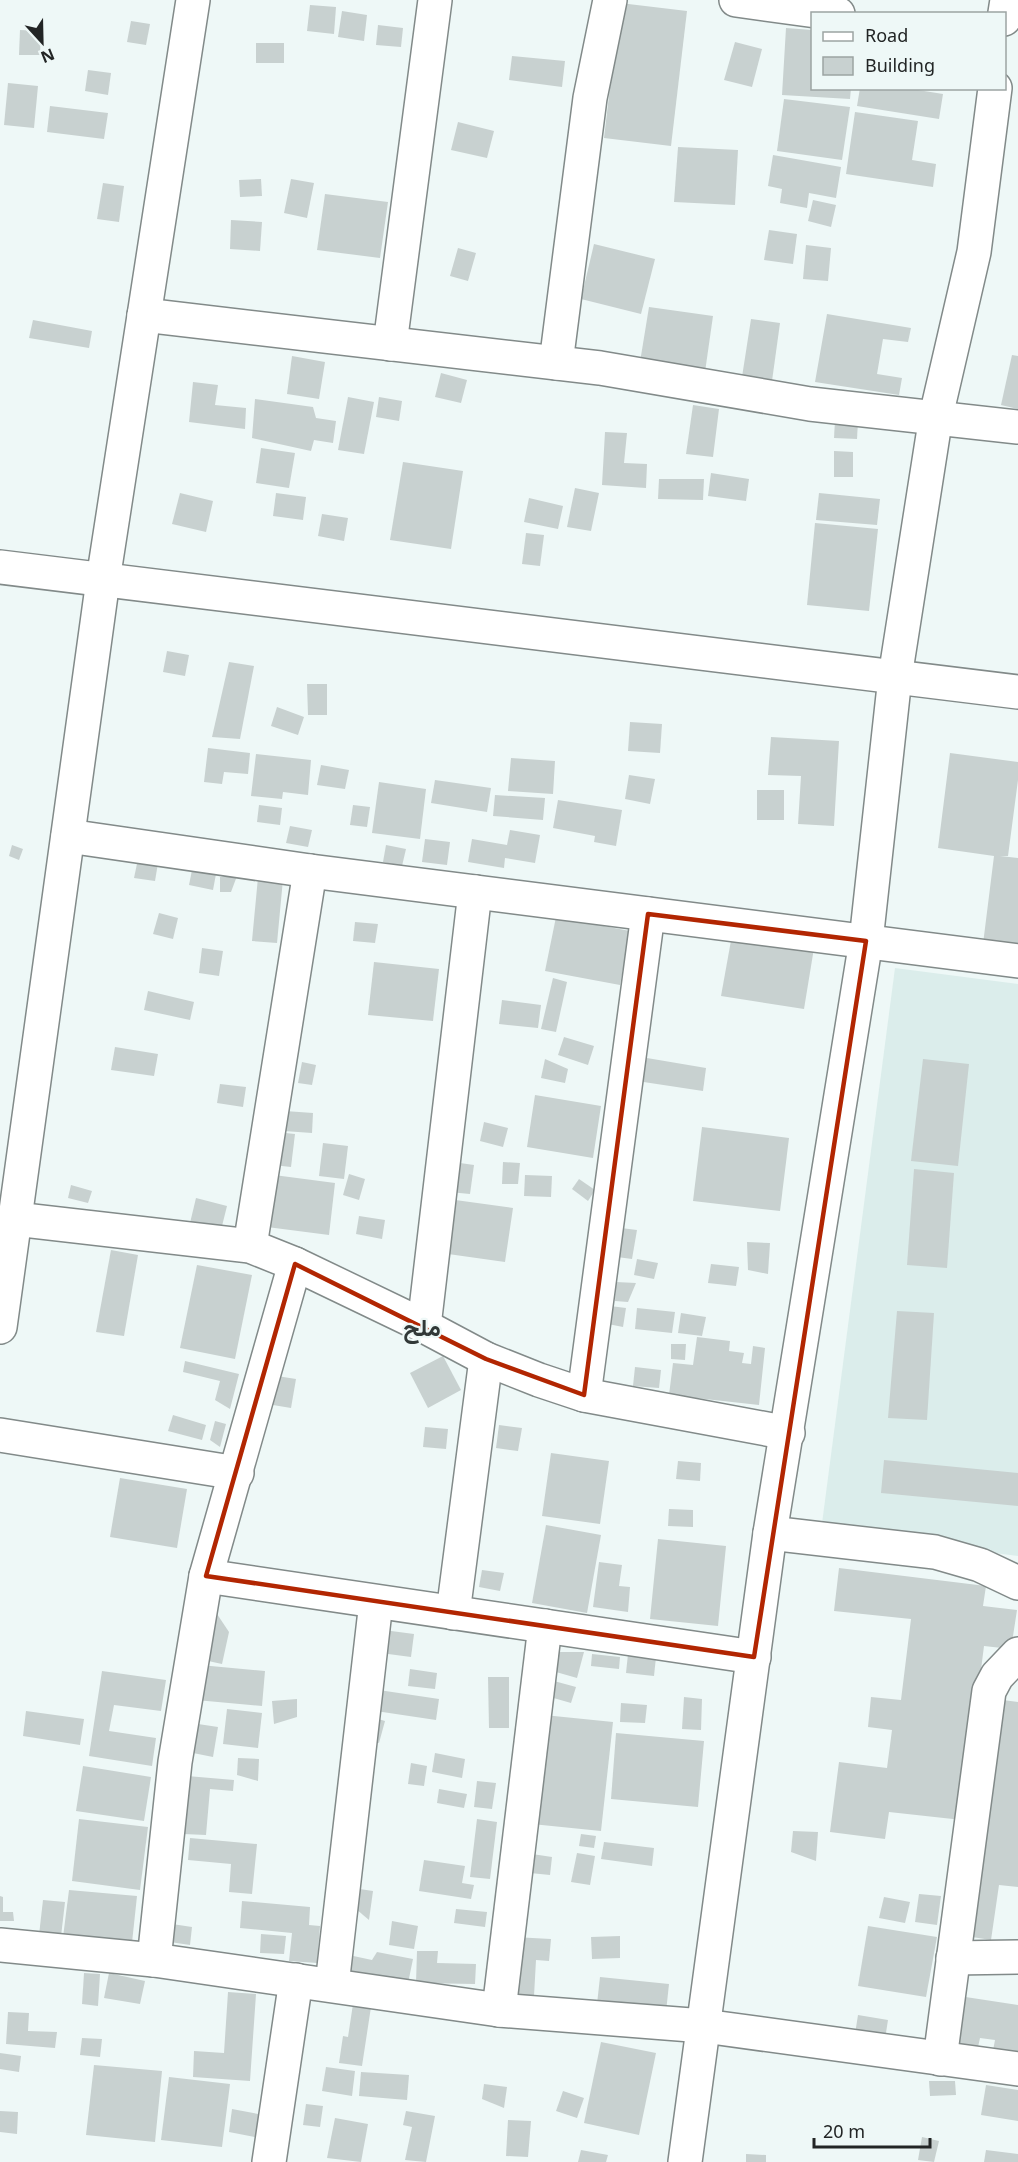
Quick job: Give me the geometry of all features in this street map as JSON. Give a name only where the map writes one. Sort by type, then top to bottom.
[{"type":"street","points":[[0,1328],[103,580],[193,0]]},
{"type":"street","points":[[390,344],[435,0]]},
{"type":"street","points":[[556,363],[590,98],[610,0]]},
{"type":"street","points":[[736,0],[823,12]]},
{"type":"street","points":[[685,2162],[770,1533],[866,941],[895,677],[936,416],[974,252],[995,90]]},
{"type":"street","points":[[144,315],[600,368],[810,404],[936,416],[1018,427]]},
{"type":"street","points":[[0,567],[1018,693]]},
{"type":"street","points":[[68,836],[310,872],[1018,961]]},
{"type":"street","points":[[250,1246],[310,872]]},
{"type":"street","points":[[424,1326],[475,892]]},
{"type":"street","points":[[584,1395],[648,914]]},
{"type":"street","points":[[15,1219],[250,1246],[295,1264],[424,1326],[486,1359],[584,1395],[788,1433]]},
{"type":"street","points":[[154,1960],[175,1762],[206,1576],[295,1264]]},
{"type":"street","points":[[453,1613],[486,1359]]},
{"type":"street","points":[[0,1435],[237,1473]]},
{"type":"street","points":[[770,1533],[935,1552],[980,1565],[1018,1583]]},
{"type":"street","points":[[206,1576],[754,1657]]},
{"type":"street","points":[[332,1986],[376,1602]]},
{"type":"street","points":[[499,2010],[545,1626]]},
{"type":"street","points":[[940,2059],[989,1691],[997,1676],[1018,1654]]},
{"type":"street","points":[[0,1945],[154,1960],[499,2010],[704,2026],[1018,2069]]},
{"type":"street","points":[[953,1958],[1018,1957]]},
{"type":"street","points":[[269,2162],[296,1980]]},
{"type":"highlighted area","points":[[648,914],[866,941],[754,1657],[206,1576],[295,1264],[486,1359],[584,1395]]},
{"type":"shaded area","points":[[895,968],[1018,984],[1018,1556],[821,1531]]},
{"type":"building","points":[[620,3],[687,11],[671,146],[604,138]]},
{"type":"building","points":[[310,5],[336,7],[334,34],[307,31]]},
{"type":"building","points":[[342,11],[367,15],[364,41],[338,37]]},
{"type":"building","points":[[131,21],[150,24],[146,45],[127,42]]},
{"type":"building","points":[[378,25],[403,28],[401,47],[376,45]]},
{"type":"building","points":[[786,28],[811,30],[811,90],[851,90],[850,99],[782,95]]},
{"type":"building","points":[[20,30],[41,31],[40,55],[19,55]]},
{"type":"building","points":[[735,42],[762,49],[752,87],[724,80]]},
{"type":"building","points":[[256,43],[284,43],[284,63],[256,63]]},
{"type":"building","points":[[512,56],[565,61],[562,87],[509,80]]},
{"type":"building","points":[[88,70],[111,73],[108,95],[85,91]]},
{"type":"building","points":[[8,83],[38,86],[34,128],[4,125]]},
{"type":"building","points":[[860,90],[918,90],[943,94],[939,119],[857,106]]},
{"type":"building","points":[[784,99],[850,107],[842,160],[777,151]]},
{"type":"building","points":[[50,106],[108,113],[104,139],[47,132]]},
{"type":"building","points":[[855,112],[918,121],[912,160],[936,164],[933,187],[846,174]]},
{"type":"building","points":[[458,122],[494,131],[487,158],[451,150]]},
{"type":"building","points":[[678,147],[738,150],[735,205],[674,202]]},
{"type":"building","points":[[773,155],[841,167],[836,198],[809,193],[807,208],[780,203],[782,189],[768,186]]},
{"type":"building","points":[[261,179],[262,196],[240,197],[239,180]]},
{"type":"building","points":[[291,179],[314,183],[307,218],[284,213]]},
{"type":"building","points":[[103,183],[124,186],[119,222],[97,219]]},
{"type":"building","points":[[325,194],[388,202],[380,258],[317,250]]},
{"type":"building","points":[[813,200],[836,205],[831,227],[808,221]]},
{"type":"building","points":[[231,220],[262,222],[260,251],[230,249]]},
{"type":"building","points":[[769,230],[797,234],[793,264],[764,260]]},
{"type":"building","points":[[594,244],[655,259],[641,314],[581,299]]},
{"type":"building","points":[[806,245],[831,248],[828,281],[803,279]]},
{"type":"building","points":[[458,248],[476,253],[468,281],[450,276]]},
{"type":"building","points":[[649,307],[713,316],[705,372],[640,362]]},
{"type":"building","points":[[827,314],[911,328],[908,342],[883,339],[877,374],[902,378],[899,395],[815,382]]},
{"type":"building","points":[[751,319],[780,323],[772,381],[742,377]]},
{"type":"building","points":[[33,320],[92,331],[89,348],[29,338]]},
{"type":"building","points":[[1012,355],[1018,356],[1018,409],[1001,405]]},
{"type":"building","points":[[292,356],[325,362],[319,399],[287,394]]},
{"type":"building","points":[[441,373],[467,380],[461,403],[435,397]]},
{"type":"building","points":[[193,382],[218,385],[215,405],[246,408],[245,429],[189,422]]},
{"type":"building","points":[[348,397],[374,402],[364,454],[338,450]]},
{"type":"building","points":[[379,397],[402,401],[399,421],[376,417]]},
{"type":"building","points":[[255,399],[313,407],[316,418],[336,421],[333,443],[314,440],[311,451],[252,438]]},
{"type":"building","points":[[693,405],[719,409],[713,457],[686,454]]},
{"type":"building","points":[[835,420],[858,421],[857,439],[834,438]]},
{"type":"building","points":[[605,432],[627,433],[624,463],[647,464],[646,488],[602,485]]},
{"type":"building","points":[[261,448],[295,453],[289,488],[256,483]]},
{"type":"building","points":[[834,451],[853,452],[853,477],[834,477]]},
{"type":"building","points":[[403,462],[463,471],[451,549],[390,540]]},
{"type":"building","points":[[711,473],[749,479],[746,501],[708,496]]},
{"type":"building","points":[[659,479],[704,479],[703,500],[658,499]]},
{"type":"building","points":[[575,488],[599,493],[591,531],[567,527]]},
{"type":"building","points":[[180,493],[213,501],[206,532],[172,524]]},
{"type":"building","points":[[276,493],[306,497],[303,520],[273,516]]},
{"type":"building","points":[[819,493],[880,499],[877,525],[816,520]]},
{"type":"building","points":[[529,498],[563,506],[558,529],[524,522]]},
{"type":"building","points":[[322,514],[348,518],[344,541],[318,536]]},
{"type":"building","points":[[815,523],[878,529],[869,611],[807,605]]},
{"type":"building","points":[[526,533],[544,535],[540,566],[522,564]]},
{"type":"building","points":[[167,651],[189,655],[185,676],[163,672]]},
{"type":"building","points":[[229,662],[254,666],[240,739],[212,737]]},
{"type":"building","points":[[307,684],[327,684],[327,715],[308,715]]},
{"type":"building","points":[[277,707],[304,717],[298,735],[271,726]]},
{"type":"building","points":[[630,722],[662,724],[660,753],[628,751]]},
{"type":"building","points":[[771,737],[839,741],[834,826],[798,824],[801,776],[768,775]]},
{"type":"building","points":[[208,748],[250,753],[248,774],[224,772],[222,784],[204,782]]},
{"type":"building","points":[[950,753],[1018,762],[1018,780],[1008,856],[1000,856],[1018,858],[1018,948],[983,944],[994,856],[938,848]]},
{"type":"building","points":[[256,754],[311,760],[308,795],[283,792],[282,799],[251,796]]},
{"type":"building","points":[[511,758],[555,761],[553,794],[508,791]]},
{"type":"building","points":[[321,765],[349,770],[345,789],[317,785]]},
{"type":"building","points":[[629,775],[655,779],[650,804],[625,799]]},
{"type":"building","points":[[435,780],[491,788],[487,812],[431,803]]},
{"type":"building","points":[[379,782],[426,789],[420,839],[372,833]]},
{"type":"building","points":[[757,790],[784,790],[784,820],[757,820]]},
{"type":"building","points":[[495,795],[545,798],[543,820],[493,816]]},
{"type":"building","points":[[558,800],[622,810],[616,846],[594,842],[595,836],[553,828]]},
{"type":"building","points":[[259,805],[282,808],[280,825],[257,822]]},
{"type":"building","points":[[353,805],[370,807],[367,827],[350,825]]},
{"type":"building","points":[[290,826],[312,830],[308,847],[286,843]]},
{"type":"building","points":[[510,830],[540,835],[535,863],[505,858],[504,868],[468,862],[472,839],[507,845]]},
{"type":"building","points":[[425,839],[450,842],[447,865],[422,862]]},
{"type":"building","points":[[12,845],[23,849],[19,860],[9,856]]},
{"type":"building","points":[[386,845],[406,849],[402,866],[383,862]]},
{"type":"building","points":[[138,859],[158,863],[155,881],[134,878]]},
{"type":"building","points":[[192,870],[216,874],[213,890],[189,885]]},
{"type":"building","points":[[237,876],[231,892],[220,892],[220,877]]},
{"type":"building","points":[[258,877],[283,879],[277,943],[252,941]]},
{"type":"building","points":[[159,913],[178,918],[173,939],[153,934]]},
{"type":"building","points":[[556,917],[630,931],[620,985],[545,971]]},
{"type":"building","points":[[355,922],[378,924],[375,943],[353,941]]},
{"type":"building","points":[[732,935],[814,948],[804,1009],[721,996]]},
{"type":"building","points":[[202,948],[223,951],[219,976],[199,973]]},
{"type":"building","points":[[374,962],[439,969],[433,1021],[368,1015]]},
{"type":"building","points":[[553,978],[567,982],[556,1032],[541,1029]]},
{"type":"building","points":[[148,991],[194,1002],[190,1020],[144,1010]]},
{"type":"building","points":[[502,1000],[541,1005],[538,1028],[499,1024]]},
{"type":"building","points":[[564,1037],[594,1046],[588,1065],[558,1055]]},
{"type":"building","points":[[115,1047],[158,1054],[154,1076],[111,1070]]},
{"type":"building","points":[[641,1057],[706,1068],[703,1091],[637,1081]]},
{"type":"building","points":[[545,1059],[568,1069],[565,1083],[541,1078]]},
{"type":"building","points":[[923,1059],[969,1064],[958,1166],[911,1161]]},
{"type":"building","points":[[302,1062],[316,1065],[312,1085],[298,1083]]},
{"type":"building","points":[[220,1084],[246,1087],[243,1107],[217,1103]]},
{"type":"building","points":[[535,1095],[601,1106],[593,1158],[527,1147]]},
{"type":"building","points":[[285,1111],[313,1113],[312,1133],[284,1131]]},
{"type":"building","points":[[484,1122],[508,1128],[503,1147],[480,1141]]},
{"type":"building","points":[[702,1127],[789,1138],[780,1211],[693,1201]]},
{"type":"building","points":[[276,1132],[295,1134],[291,1167],[273,1165]]},
{"type":"building","points":[[323,1143],[348,1146],[344,1179],[319,1176]]},
{"type":"building","points":[[453,1162],[474,1165],[470,1194],[449,1192]]},
{"type":"building","points":[[503,1162],[520,1163],[518,1184],[502,1184]]},
{"type":"building","points":[[914,1169],[954,1173],[947,1268],[907,1265]]},
{"type":"building","points":[[349,1174],[365,1179],[359,1200],[343,1195]]},
{"type":"building","points":[[274,1175],[335,1183],[329,1235],[267,1227]]},
{"type":"building","points":[[525,1175],[552,1176],[551,1197],[524,1196]]},
{"type":"building","points":[[579,1179],[595,1190],[588,1201],[572,1189]]},
{"type":"building","points":[[71,1185],[92,1191],[88,1203],[68,1198]]},
{"type":"building","points":[[196,1198],[227,1206],[221,1230],[190,1223]]},
{"type":"building","points":[[448,1199],[513,1208],[505,1262],[441,1253]]},
{"type":"building","points":[[359,1216],[385,1220],[382,1239],[356,1234]]},
{"type":"building","points":[[621,1228],[637,1230],[632,1259],[617,1257]]},
{"type":"building","points":[[747,1242],[770,1243],[768,1274],[748,1270]]},
{"type":"building","points":[[111,1250],[138,1255],[124,1336],[96,1332]]},
{"type":"building","points":[[637,1259],[658,1263],[654,1279],[634,1275]]},
{"type":"building","points":[[711,1264],[739,1267],[736,1286],[708,1283]]},
{"type":"building","points":[[197,1265],[252,1275],[235,1359],[180,1348]]},
{"type":"building","points":[[616,1282],[636,1283],[628,1302],[615,1301]]},
{"type":"building","points":[[610,1306],[626,1308],[623,1327],[608,1324]]},
{"type":"building","points":[[637,1308],[675,1312],[672,1333],[635,1329]]},
{"type":"building","points":[[897,1311],[934,1313],[927,1420],[888,1418]]},
{"type":"building","points":[[681,1313],[706,1317],[702,1336],[678,1333]]},
{"type":"building","points":[[697,1337],[730,1341],[729,1351],[744,1353],[742,1363],[751,1364],[753,1346],[765,1348],[759,1405],[669,1395],[673,1363],[693,1365]]},
{"type":"building","points":[[671,1344],[686,1344],[685,1360],[671,1359]]},
{"type":"building","points":[[443,1356],[461,1390],[428,1408],[410,1373]]},
{"type":"building","points":[[185,1361],[239,1374],[230,1409],[215,1400],[220,1381],[183,1372]]},
{"type":"building","points":[[635,1367],[661,1370],[659,1388],[633,1386]]},
{"type":"building","points":[[277,1376],[296,1379],[291,1408],[273,1405]]},
{"type":"building","points":[[173,1415],[206,1425],[202,1440],[168,1431]]},
{"type":"building","points":[[215,1421],[226,1424],[220,1447],[210,1440]]},
{"type":"building","points":[[499,1425],[522,1428],[518,1451],[496,1448]]},
{"type":"building","points":[[425,1427],[448,1429],[446,1449],[423,1447]]},
{"type":"building","points":[[551,1453],[609,1461],[600,1524],[542,1516]]},
{"type":"building","points":[[884,1460],[1018,1473],[1018,1506],[881,1493]]},
{"type":"building","points":[[678,1461],[701,1463],[700,1481],[676,1479]]},
{"type":"building","points":[[120,1478],[187,1489],[177,1548],[110,1537]]},
{"type":"building","points":[[669,1509],[693,1510],[693,1527],[668,1526]]},
{"type":"building","points":[[546,1525],[601,1535],[587,1613],[532,1603]]},
{"type":"building","points":[[658,1539],[726,1546],[718,1626],[650,1619]]},
{"type":"building","points":[[599,1562],[622,1565],[619,1586],[630,1587],[628,1612],[593,1607]]},
{"type":"building","points":[[839,1568],[986,1586],[983,1606],[1017,1610],[1011,1649],[984,1646],[962,1820],[889,1812],[885,1839],[830,1832],[839,1762],[887,1768],[892,1730],[868,1727],[871,1697],[901,1700],[911,1619],[834,1611]]},
{"type":"building","points":[[482,1570],[504,1573],[500,1591],[479,1587]]},
{"type":"building","points":[[211,1605],[229,1632],[222,1664],[199,1659]]},
{"type":"building","points":[[376,1629],[414,1634],[411,1657],[373,1652]]},
{"type":"building","points":[[556,1652],[584,1652],[577,1678],[556,1672]]},
{"type":"building","points":[[592,1654],[620,1657],[619,1669],[591,1666]]},
{"type":"building","points":[[628,1654],[656,1657],[654,1676],[626,1673]]},
{"type":"building","points":[[200,1665],[265,1671],[262,1706],[196,1700]]},
{"type":"building","points":[[410,1669],[437,1673],[435,1689],[408,1686]]},
{"type":"building","points":[[102,1671],[166,1680],[161,1711],[114,1705],[109,1731],[156,1738],[152,1766],[89,1756]]},
{"type":"building","points":[[488,1677],[509,1677],[509,1728],[489,1728]]},
{"type":"building","points":[[554,1681],[576,1687],[571,1703],[550,1697]]},
{"type":"building","points":[[372,1689],[439,1699],[436,1720],[369,1710]]},
{"type":"building","points":[[684,1697],[702,1699],[701,1730],[682,1729]]},
{"type":"building","points":[[297,1699],[297,1717],[274,1724],[272,1701]]},
{"type":"building","points":[[1003,1700],[1018,1702],[1018,1887],[999,1885],[991,1940],[972,1937]]},
{"type":"building","points":[[621,1703],[647,1705],[645,1723],[620,1722]]},
{"type":"building","points":[[227,1709],[262,1713],[258,1748],[223,1744]]},
{"type":"building","points":[[26,1711],[84,1719],[80,1745],[23,1736]]},
{"type":"building","points":[[544,1715],[613,1722],[601,1831],[532,1824]]},
{"type":"building","points":[[368,1716],[385,1721],[379,1743],[362,1739]]},
{"type":"building","points":[[198,1724],[218,1727],[213,1757],[193,1753]]},
{"type":"building","points":[[616,1733],[704,1741],[698,1807],[611,1799]]},
{"type":"building","points":[[435,1753],[465,1759],[462,1778],[432,1772]]},
{"type":"building","points":[[238,1758],[259,1759],[258,1781],[237,1775]]},
{"type":"building","points":[[411,1763],[427,1766],[424,1786],[408,1784]]},
{"type":"building","points":[[83,1766],[151,1777],[144,1821],[76,1811]]},
{"type":"building","points":[[187,1776],[234,1780],[233,1791],[210,1789],[206,1835],[183,1834]]},
{"type":"building","points":[[477,1781],[496,1783],[492,1809],[474,1807]]},
{"type":"building","points":[[439,1789],[467,1794],[464,1808],[437,1803]]},
{"type":"building","points":[[79,1819],[148,1827],[140,1890],[72,1881]]},
{"type":"building","points":[[477,1819],[497,1822],[490,1879],[470,1877]]},
{"type":"building","points":[[793,1831],[818,1832],[816,1861],[791,1852]]},
{"type":"building","points":[[581,1834],[596,1836],[594,1848],[579,1846]]},
{"type":"building","points":[[190,1838],[257,1844],[252,1894],[229,1892],[231,1864],[188,1860]]},
{"type":"building","points":[[604,1842],[654,1848],[652,1866],[601,1859]]},
{"type":"building","points":[[577,1853],[595,1856],[590,1885],[571,1882]]},
{"type":"building","points":[[532,1854],[552,1857],[550,1875],[530,1873]]},
{"type":"building","points":[[424,1860],[465,1866],[462,1883],[474,1885],[471,1899],[419,1891]]},
{"type":"building","points":[[353,1888],[373,1891],[369,1920],[356,1909]]},
{"type":"building","points":[[69,1890],[137,1896],[131,1952],[62,1945]]},
{"type":"building","points":[[919,1894],[941,1896],[937,1925],[915,1922]]},
{"type":"building","points":[[0,1896],[3,1897],[3,1912],[13,1912],[14,1921],[0,1921]]},
{"type":"building","points":[[884,1897],[910,1902],[905,1923],[879,1918]]},
{"type":"building","points":[[43,1900],[65,1902],[60,1945],[39,1935]]},
{"type":"building","points":[[242,1901],[310,1907],[309,1925],[320,1926],[317,1963],[289,1961],[292,1933],[240,1928]]},
{"type":"building","points":[[456,1909],[487,1912],[485,1927],[454,1923]]},
{"type":"building","points":[[392,1921],[418,1926],[414,1949],[389,1945]]},
{"type":"building","points":[[172,1924],[192,1927],[190,1945],[170,1942]]},
{"type":"building","points":[[868,1926],[937,1937],[926,1997],[858,1986]]},
{"type":"building","points":[[261,1934],[286,1936],[284,1954],[260,1953]]},
{"type":"building","points":[[620,1936],[620,1958],[592,1959],[591,1937]]},
{"type":"building","points":[[514,1937],[551,1939],[549,1961],[536,1960],[534,1996],[511,1995]]},
{"type":"building","points":[[417,1951],[438,1951],[437,1963],[476,1964],[475,1984],[416,1983]]},
{"type":"building","points":[[377,1952],[413,1959],[407,1988],[340,1975],[344,1954],[372,1960]]},
{"type":"building","points":[[84,1973],[100,1974],[98,2006],[82,2004]]},
{"type":"building","points":[[109,1973],[145,1981],[140,2004],[104,1998]]},
{"type":"building","points":[[600,1977],[669,1984],[666,2012],[597,2004]]},
{"type":"building","points":[[228,1992],[256,1994],[250,2081],[193,2077],[194,2051],[224,2053]]},
{"type":"building","points":[[959,1996],[1018,2005],[1018,2060],[992,2056],[995,2040],[980,2038],[976,2056],[951,2052]]},
{"type":"building","points":[[353,2004],[371,2007],[362,2066],[339,2063],[343,2036],[348,2037]]},
{"type":"building","points":[[8,2012],[29,2013],[28,2031],[57,2032],[55,2048],[6,2044]]},
{"type":"building","points":[[858,2015],[888,2020],[885,2039],[855,2034]]},
{"type":"building","points":[[82,2038],[102,2039],[100,2057],[80,2055]]},
{"type":"building","points":[[601,2042],[656,2053],[639,2135],[584,2123]]},
{"type":"building","points":[[0,2053],[21,2056],[19,2072],[0,2069]]},
{"type":"building","points":[[94,2065],[162,2071],[155,2142],[86,2135]]},
{"type":"building","points":[[326,2067],[355,2071],[352,2096],[322,2091]]},
{"type":"building","points":[[361,2072],[409,2075],[407,2100],[359,2096]]},
{"type":"building","points":[[169,2077],[230,2084],[222,2147],[161,2140]]},
{"type":"building","points":[[929,2081],[955,2081],[956,2095],[930,2096]]},
{"type":"building","points":[[484,2084],[507,2087],[504,2108],[482,2099]]},
{"type":"building","points":[[986,2085],[1018,2090],[1018,2121],[981,2115]]},
{"type":"building","points":[[563,2091],[584,2098],[577,2118],[556,2111]]},
{"type":"building","points":[[306,2104],[323,2106],[320,2127],[303,2125]]},
{"type":"building","points":[[232,2109],[264,2115],[260,2138],[229,2132]]},
{"type":"building","points":[[0,2111],[18,2112],[17,2134],[0,2132]]},
{"type":"building","points":[[406,2111],[435,2116],[426,2162],[405,2160],[412,2127],[403,2125]]},
{"type":"building","points":[[335,2118],[368,2124],[361,2162],[327,2158]]},
{"type":"building","points":[[508,2120],[531,2121],[528,2157],[506,2156]]},
{"type":"building","points":[[922,2137],[939,2141],[934,2162],[918,2160]]},
{"type":"building","points":[[581,2150],[608,2155],[606,2162],[578,2162]]},
{"type":"building","points":[[986,2150],[1018,2154],[1018,2162],[984,2162]]},
{"type":"building","points":[[746,2154],[766,2155],[766,2162],[746,2162]]},
{"type":"district","name":"ملح","points":[[422,1328]]}]
